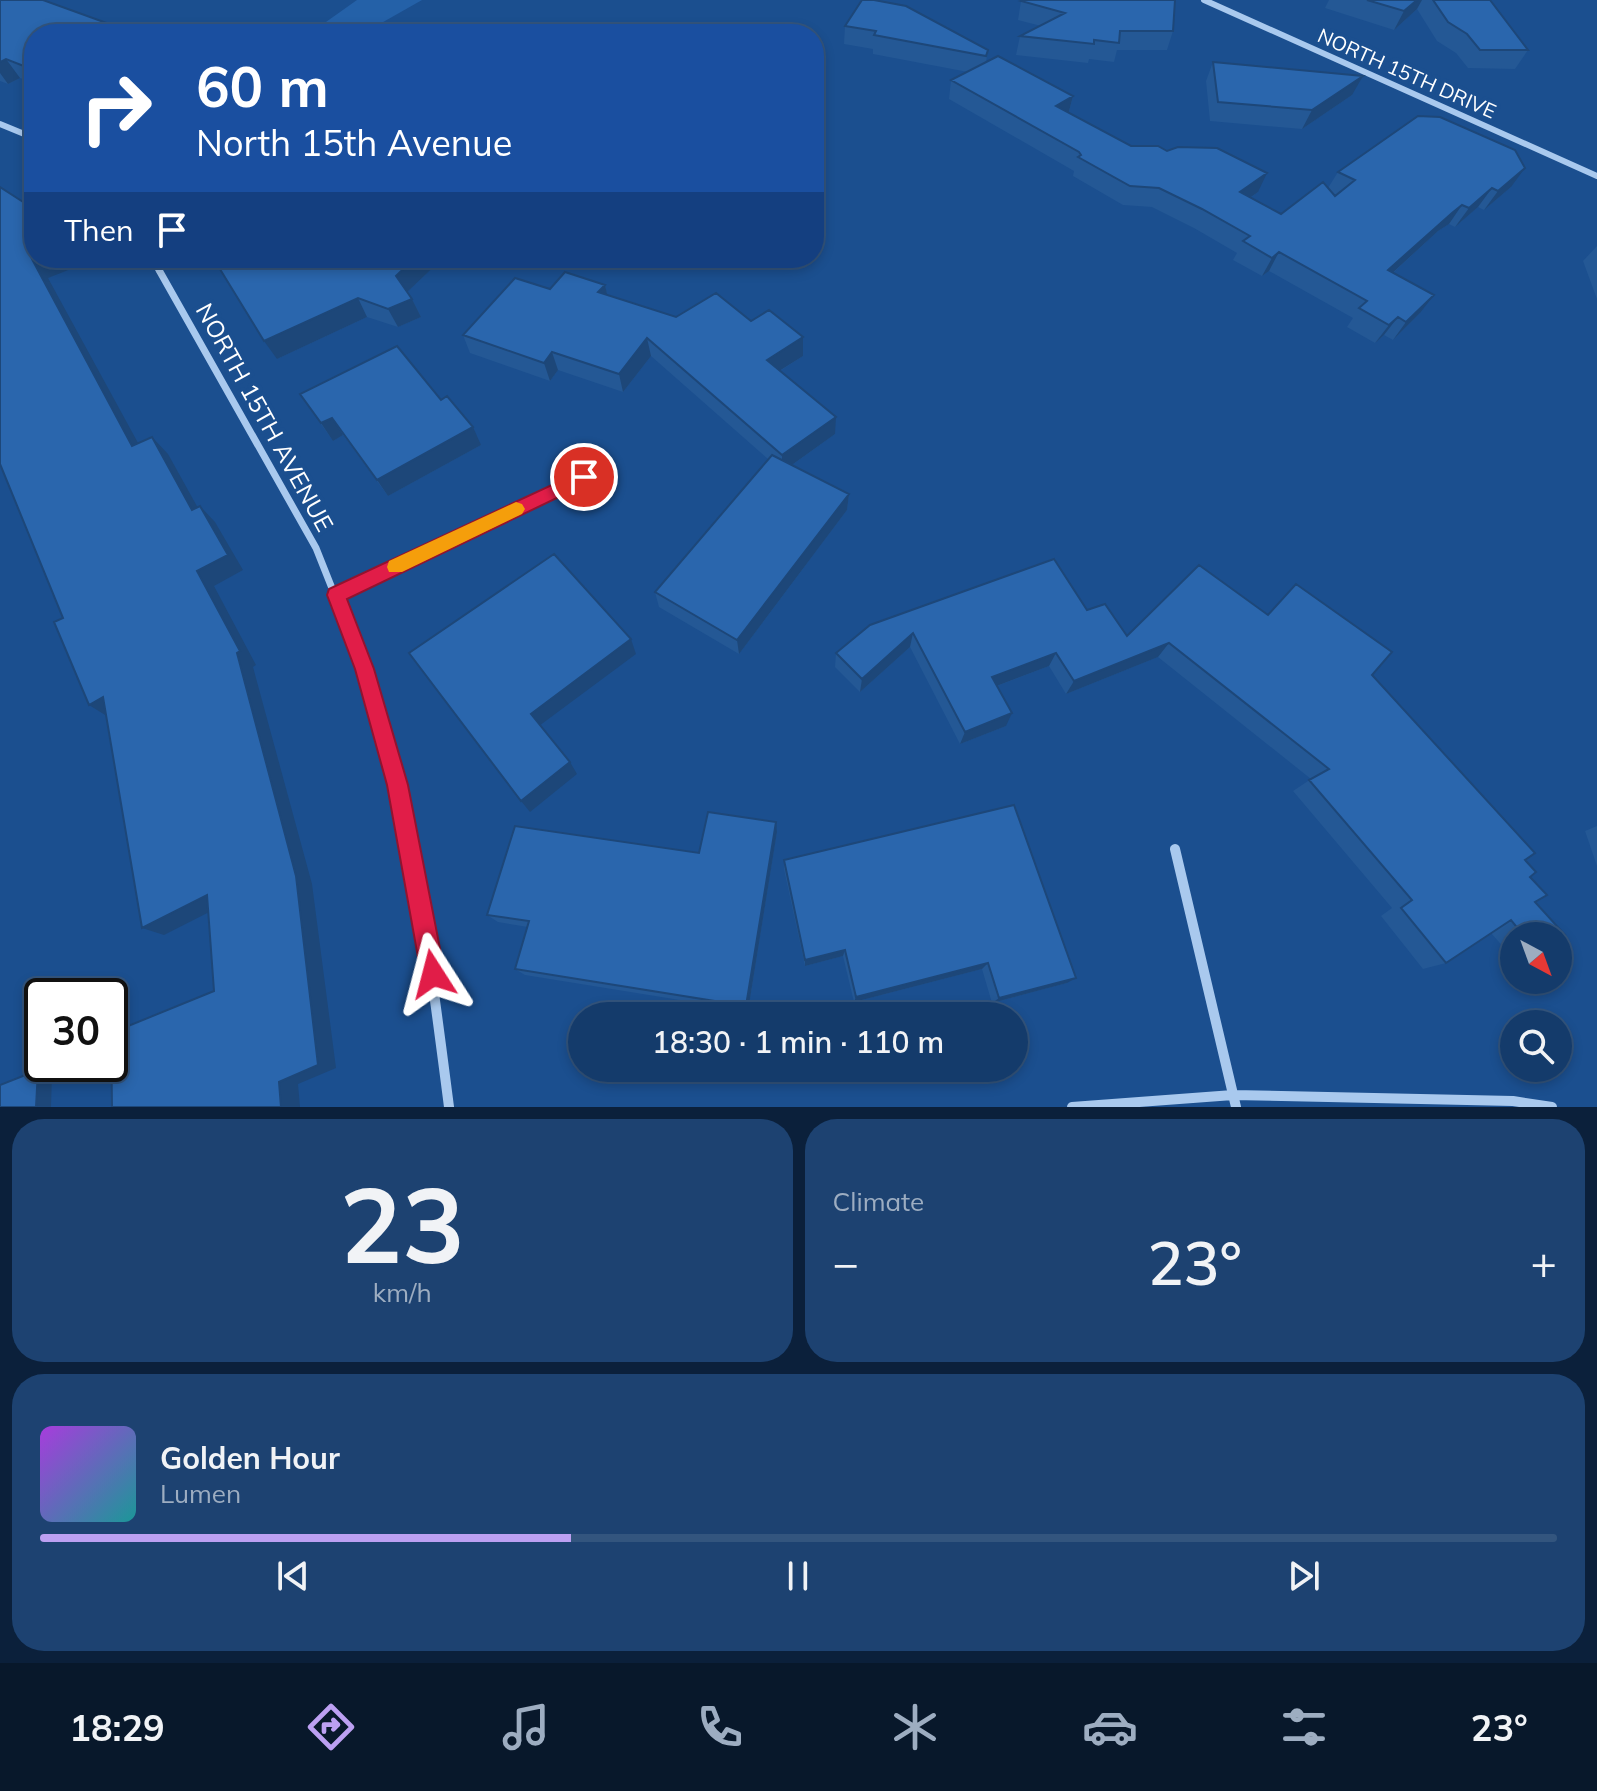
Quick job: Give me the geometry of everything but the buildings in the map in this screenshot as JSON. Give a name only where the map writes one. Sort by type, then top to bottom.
[{"type":"street","name":"NORTH 15TH DRIVE","points":[[1204,0],[1597,176]]},
{"type":"street","points":[[0,124],[24,134]]},
{"type":"street","name":"NORTH 15TH AVENUE","points":[[161,268],[296,512],[336,595],[364,669],[397,785],[423,910],[449,1107]]},
{"type":"street","points":[[336,595],[584,477]]},
{"type":"street","points":[[1175,849],[1234,1101]]},
{"type":"street","points":[[1072,1107],[1234,1101],[1513,1101],[1552,1107]]},
{"type":"shaded area","points":[[357,0],[422,0],[380,24],[323,24]]},
{"type":"slow traffic","points":[[396,567],[516,509]]},
{"type":"route","points":[[433,974],[423,910],[383,730],[336,595],[584,477]]}]
